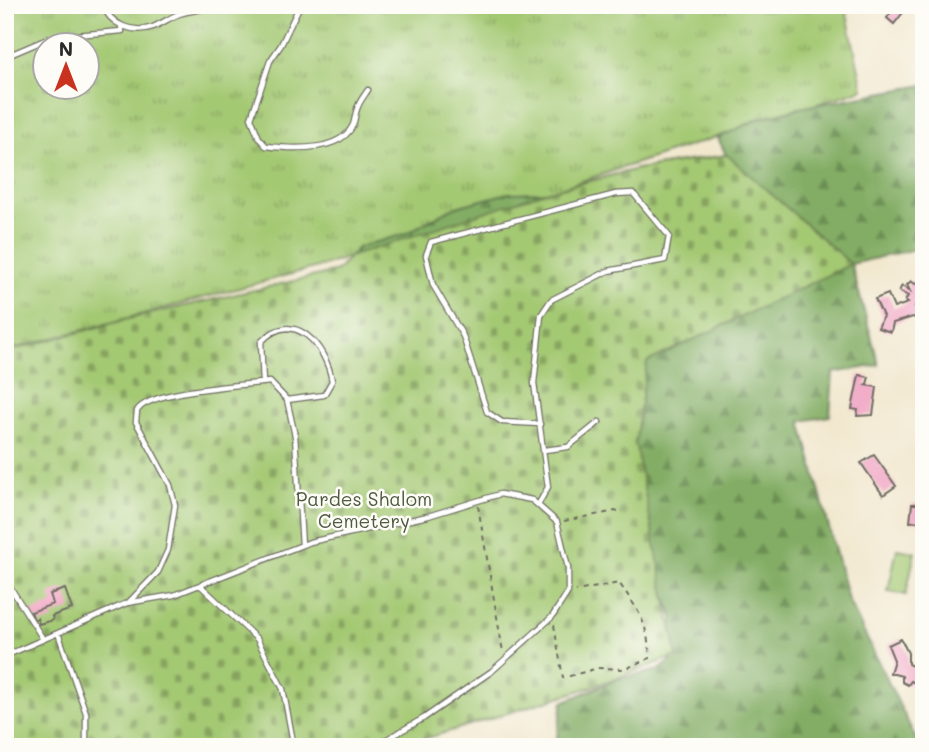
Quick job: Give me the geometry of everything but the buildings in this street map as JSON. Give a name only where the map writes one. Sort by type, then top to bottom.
[{"type":"lane","points":[[103,5],[106,12],[121,26],[150,28],[181,13],[201,11],[214,5]]},
{"type":"lane","points":[[300,5],[270,61],[251,118],[259,138],[267,146],[274,147],[333,143],[353,125],[357,108],[368,90]]},
{"type":"lane","points":[[5,57],[52,37],[122,31],[121,26]]},
{"type":"lane","points":[[538,505],[548,487],[544,450],[534,383],[541,314],[551,300],[608,271],[665,260],[668,236],[633,193],[616,194],[431,242],[426,255],[433,285],[463,336],[487,412],[502,422],[540,424]]},
{"type":"lane","points":[[263,383],[261,342],[270,333],[280,329],[296,330],[316,342],[329,362],[332,381],[324,395],[287,400]]},
{"type":"lane","points":[[127,603],[158,572],[168,550],[175,505],[170,485],[136,422],[137,412],[144,404],[163,395],[270,382],[287,400],[295,436],[302,545]]},
{"type":"lane","points":[[544,450],[568,447],[599,422]]},
{"type":"lane","points":[[5,656],[127,603],[174,595],[302,545],[428,516],[500,494],[532,500],[557,522],[568,568],[568,592],[552,617],[492,671],[424,718],[373,747]]},
{"type":"lane","points":[[5,579],[43,639]]},
{"type":"lane","points":[[200,585],[257,639],[283,689],[294,747]]},
{"type":"lane","points":[[58,633],[86,713],[86,747]]},
{"type":"path","points":[[477,501],[505,660]]},
{"type":"path","points":[[557,522],[621,510]]},
{"type":"path","points":[[552,617],[563,678],[598,668],[625,669],[650,658],[648,635],[642,616],[619,583],[568,592]]},
{"type":"green space","points":[[5,5],[845,5],[863,89],[325,265],[5,351]]},
{"type":"green space","points":[[924,85],[924,247],[851,264],[879,365],[833,373],[830,416],[801,421],[848,600],[920,747],[559,747],[556,742],[563,702],[618,679],[659,670],[671,661],[673,618],[640,519],[325,284],[359,247],[405,234],[452,208],[508,193],[545,192],[638,169],[726,155],[718,138],[760,118],[804,107]]},
{"type":"green space","name":"Pardes Shalom Cemetery","points":[[727,155],[851,264],[647,362],[635,443],[677,656],[594,686],[399,747],[5,747],[5,352],[128,319],[337,271],[349,257],[545,192],[638,169]]},
{"type":"green space","points":[[897,549],[915,552],[906,595],[888,591]]}]
